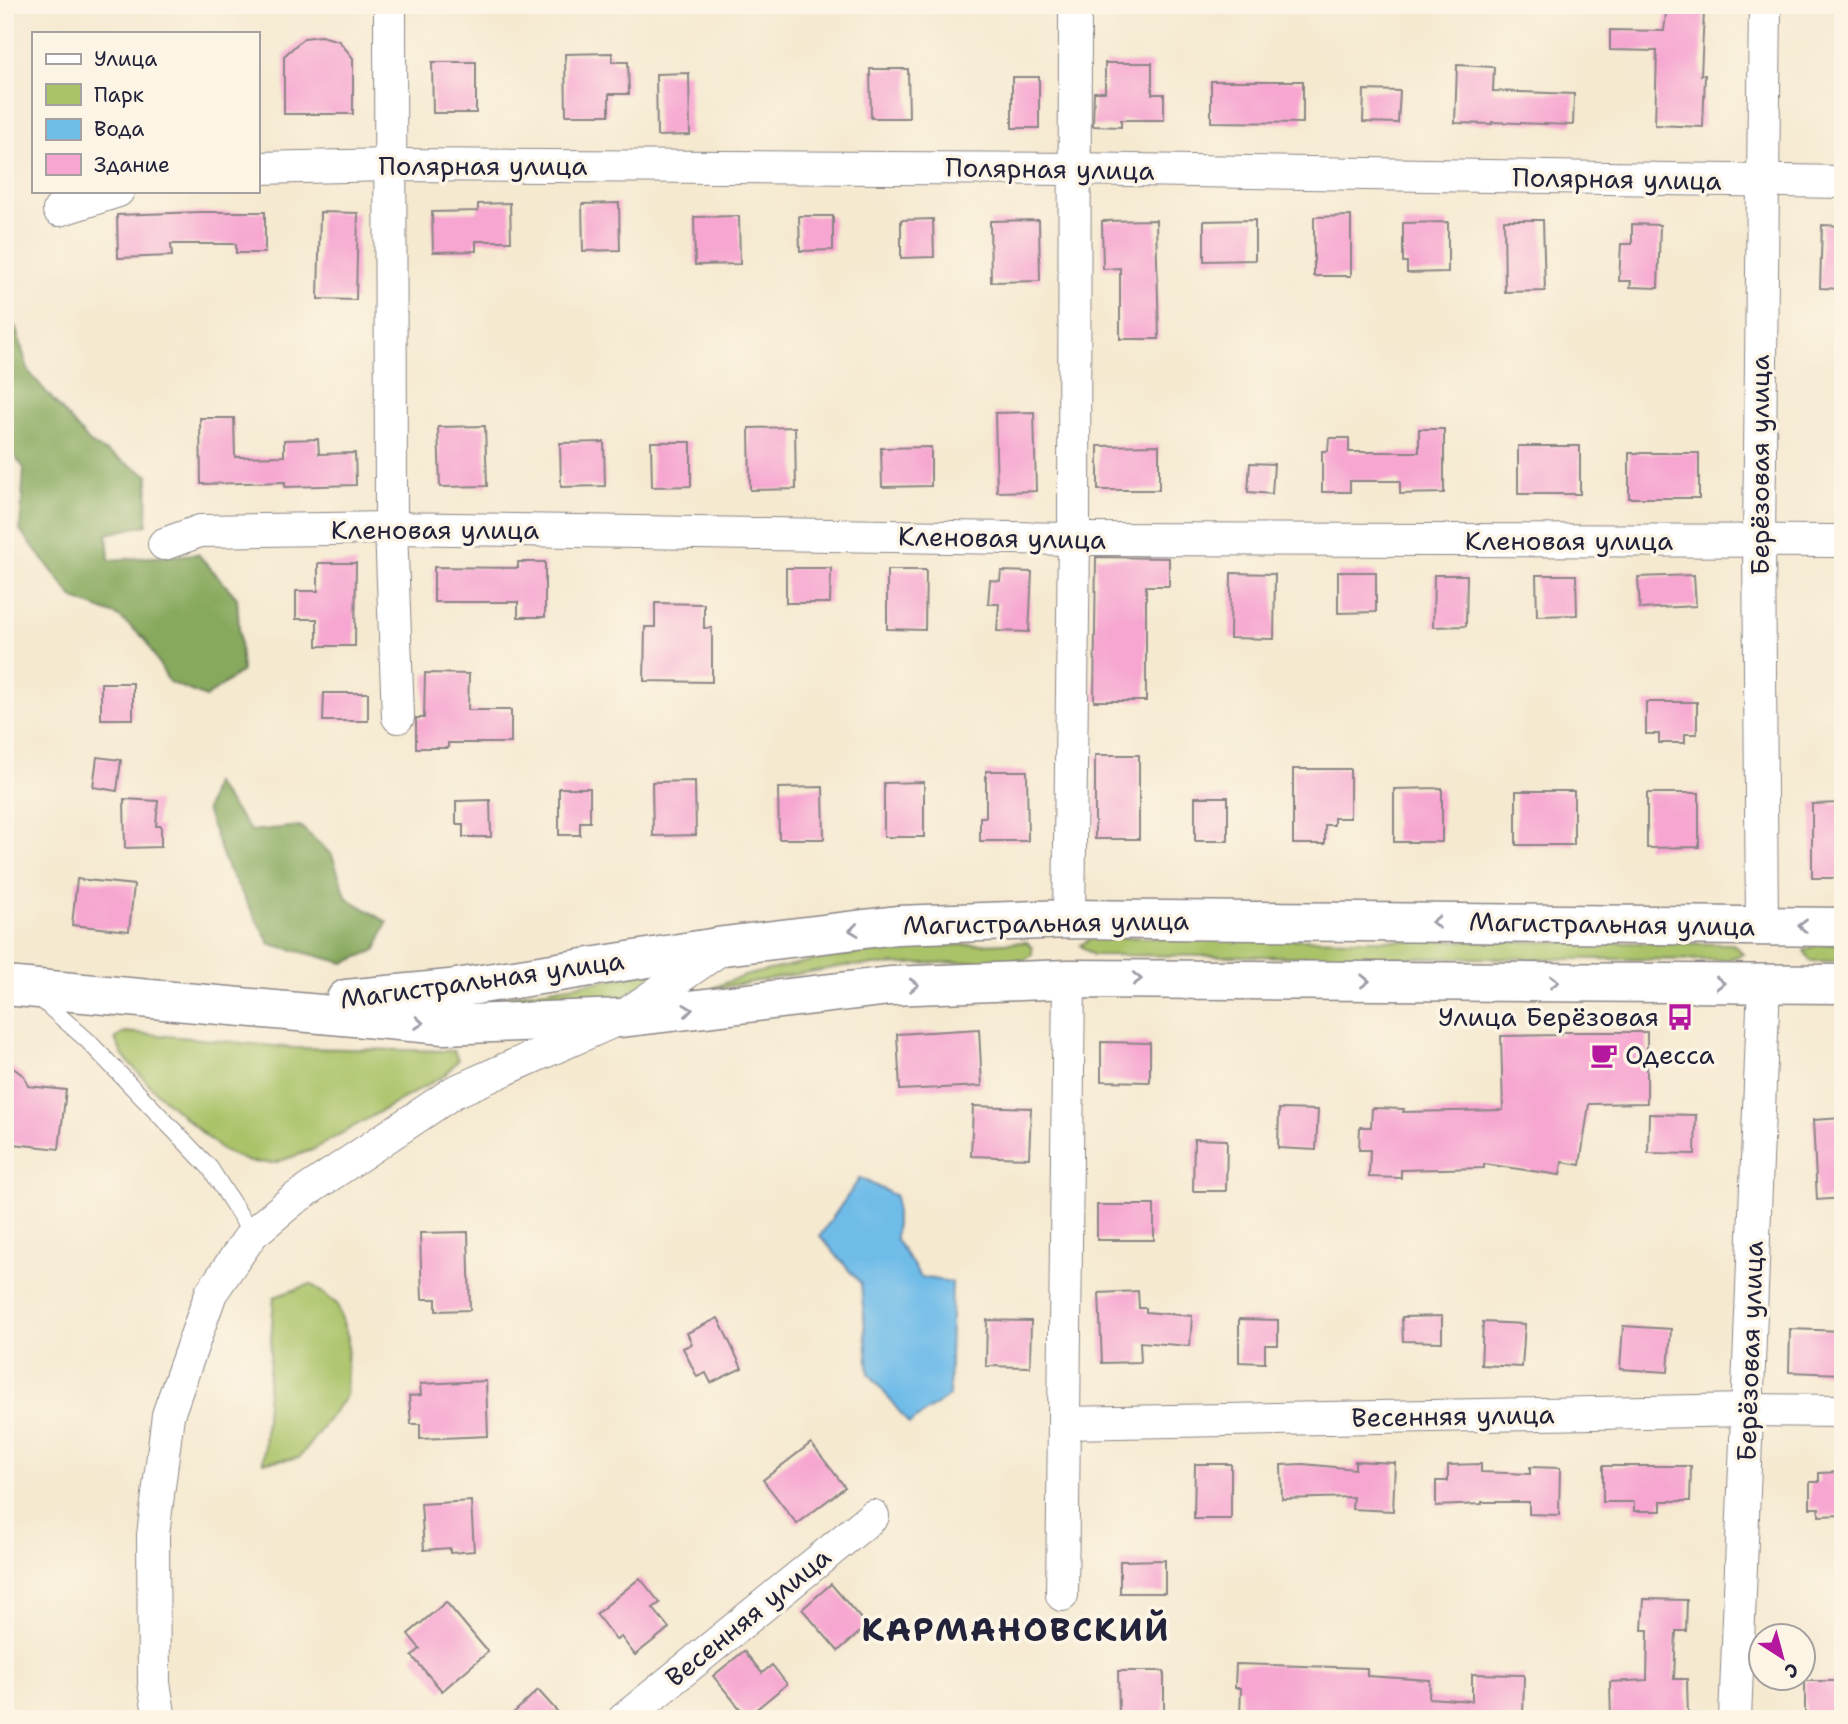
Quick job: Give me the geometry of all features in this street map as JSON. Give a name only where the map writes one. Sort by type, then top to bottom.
[{"type":"main road","name":"Магистральная улица","points":[[254,1008],[450,989],[724,946],[897,925],[1069,919],[1843,927]]},
{"type":"main road","points":[[1069,919],[1069,979]]},
{"type":"main road","points":[[1762,926],[1763,983]]},
{"type":"main road","name":"Магистральная улица","points":[[16,987],[444,1025],[621,1018],[891,986],[1069,979],[1843,984]]},
{"type":"street","points":[[390,5],[391,528],[398,717]]},
{"type":"street","points":[[1069,919],[1074,539],[1074,5]]},
{"type":"street","name":"Берёзовая улица","points":[[1762,926],[1759,542],[1765,5]]},
{"type":"street","name":"Полярная улица","points":[[259,168],[390,165],[1073,169],[1843,182]]},
{"type":"street","points":[[59,210],[115,192]]},
{"type":"street","name":"Кленовая улица","points":[[164,544],[200,531],[391,528],[1074,539],[1843,541]]},
{"type":"street","points":[[160,1719],[154,1683],[153,1535],[168,1415],[211,1293],[252,1234],[293,1200],[454,1092],[621,1018],[724,946]]},
{"type":"street","points":[[1062,1595],[1069,979]]},
{"type":"street","name":"Берёзовая улица","points":[[1735,1719],[1749,1410],[1763,983]]},
{"type":"street","name":"Весенняя улица","points":[[1064,1423],[1749,1410],[1843,1411]]},
{"type":"street","name":"Весенняя улица","points":[[624,1719],[873,1516]]},
{"type":"lane","points":[[16,987],[87,1040],[210,1168],[252,1234]]},
{"type":"green space","points":[[15,326],[29,372],[90,443],[148,475],[147,525],[107,534],[109,560],[198,554],[237,598],[242,671],[206,697],[169,682],[145,639],[118,616],[74,599],[20,530],[24,468],[5,444],[5,330]]},
{"type":"green space","points":[[214,783],[251,831],[300,826],[332,855],[347,898],[387,922],[376,950],[344,963],[270,944],[227,867],[206,810]]},
{"type":"green space","points":[[1094,937],[1733,944],[1743,954],[1727,960],[1093,955],[1080,945]]},
{"type":"green space","points":[[1027,942],[1032,948],[1032,955],[1025,960],[844,966],[712,989],[749,975],[847,955],[907,948]]},
{"type":"green space","points":[[1817,944],[1843,944],[1843,961],[1810,961],[1804,951]]},
{"type":"green space","points":[[667,970],[622,997],[473,1002]]},
{"type":"green space","points":[[125,1032],[295,1048],[454,1051],[458,1060],[445,1075],[312,1150],[274,1163],[249,1162],[223,1151],[158,1094],[123,1056],[115,1039]]},
{"type":"green space","points":[[311,1284],[337,1304],[348,1338],[346,1396],[299,1458],[263,1462],[274,1297]]},
{"type":"water","points":[[860,1178],[896,1196],[896,1240],[921,1277],[952,1282],[949,1396],[909,1424],[869,1373],[861,1284],[820,1236]]},
{"type":"building","points":[[1667,5],[1693,5],[1692,11],[1704,12],[1701,75],[1705,75],[1703,127],[1655,125],[1657,51],[1610,50],[1610,30],[1664,31]]},
{"type":"building","points":[[321,36],[339,41],[353,58],[353,114],[284,114],[284,56],[304,38]]},
{"type":"building","points":[[612,53],[612,62],[628,62],[629,94],[609,94],[609,115],[566,115],[565,54]]},
{"type":"building","points":[[432,62],[476,62],[476,113],[433,113]]},
{"type":"building","points":[[1105,63],[1152,63],[1152,94],[1164,94],[1164,120],[1121,120],[1121,127],[1093,126],[1094,92],[1105,92]]},
{"type":"building","points":[[1457,65],[1494,67],[1493,91],[1574,94],[1573,125],[1455,123]]},
{"type":"building","points":[[870,69],[908,69],[909,118],[871,118]]},
{"type":"building","points":[[689,73],[690,135],[657,136],[656,74]]},
{"type":"building","points":[[1012,77],[1039,77],[1039,128],[1012,128]]},
{"type":"building","points":[[1211,81],[1303,81],[1303,123],[1211,122]]},
{"type":"building","points":[[1364,90],[1400,91],[1398,123],[1363,122]]},
{"type":"building","points":[[510,203],[511,241],[476,241],[476,251],[433,252],[432,212],[478,211],[478,204]]},
{"type":"building","points":[[619,203],[620,250],[583,251],[582,204]]},
{"type":"building","points":[[265,212],[265,253],[236,253],[236,244],[171,244],[172,256],[118,258],[117,215]]},
{"type":"building","points":[[320,212],[358,213],[356,300],[318,299]]},
{"type":"building","points":[[739,216],[740,264],[695,265],[694,217]]},
{"type":"building","points":[[799,216],[833,216],[833,250],[800,251]]},
{"type":"building","points":[[1351,216],[1351,276],[1314,276],[1314,217]]},
{"type":"building","points":[[933,219],[934,257],[901,258],[901,220]]},
{"type":"building","points":[[1039,220],[1040,281],[991,282],[990,221]]},
{"type":"building","points":[[1156,220],[1159,339],[1120,339],[1120,268],[1103,269],[1102,221]]},
{"type":"building","points":[[1255,220],[1255,260],[1204,261],[1204,221]]},
{"type":"building","points":[[1504,220],[1543,220],[1545,291],[1505,292]]},
{"type":"building","points":[[1448,222],[1448,272],[1407,273],[1407,262],[1403,262],[1403,223]]},
{"type":"building","points":[[1632,224],[1660,225],[1658,288],[1630,287],[1631,281],[1619,281],[1621,244],[1632,244]]},
{"type":"building","points":[[1822,225],[1843,226],[1843,289],[1820,288]]},
{"type":"building","points":[[1034,412],[1036,491],[997,492],[995,413]]},
{"type":"building","points":[[200,418],[234,418],[235,457],[284,456],[284,440],[318,439],[319,454],[355,453],[356,485],[285,487],[285,482],[201,484]]},
{"type":"building","points":[[485,426],[487,486],[440,487],[438,427]]},
{"type":"building","points":[[795,427],[796,489],[750,490],[749,428]]},
{"type":"building","points":[[1419,429],[1444,429],[1444,493],[1400,494],[1400,481],[1350,481],[1350,492],[1322,492],[1322,451],[1328,451],[1329,438],[1349,438],[1349,452],[1419,452]]},
{"type":"building","points":[[604,442],[605,486],[561,487],[560,443]]},
{"type":"building","points":[[651,442],[691,442],[691,486],[652,487]]},
{"type":"building","points":[[1159,445],[1159,490],[1098,490],[1098,446]]},
{"type":"building","points":[[1518,446],[1580,446],[1580,494],[1518,494]]},
{"type":"building","points":[[931,447],[931,486],[882,487],[881,448]]},
{"type":"building","points":[[1629,453],[1699,453],[1699,498],[1629,498]]},
{"type":"building","points":[[1250,463],[1274,464],[1272,494],[1248,492]]},
{"type":"building","points":[[1096,557],[1169,558],[1169,586],[1146,586],[1146,701],[1094,701]]},
{"type":"building","points":[[518,562],[545,562],[545,617],[518,617],[518,602],[434,602],[434,567],[518,568]]},
{"type":"building","points":[[318,563],[356,563],[355,646],[317,646],[317,619],[296,619],[296,591],[318,591]]},
{"type":"building","points":[[786,568],[831,568],[830,603],[786,603]]},
{"type":"building","points":[[887,570],[926,570],[925,630],[887,629]]},
{"type":"building","points":[[1001,571],[1032,572],[1029,632],[997,631],[999,604],[988,604],[990,580],[1000,581]]},
{"type":"building","points":[[1338,572],[1376,572],[1376,612],[1338,613]]},
{"type":"building","points":[[1231,573],[1275,574],[1274,639],[1230,638]]},
{"type":"building","points":[[1434,575],[1467,575],[1466,626],[1433,627]]},
{"type":"building","points":[[1536,575],[1576,575],[1577,615],[1537,616]]},
{"type":"building","points":[[1694,575],[1696,606],[1640,609],[1638,577]]},
{"type":"building","points":[[655,603],[704,604],[704,628],[712,628],[712,682],[644,681],[645,627],[655,627]]},
{"type":"building","points":[[425,673],[469,674],[468,710],[511,710],[511,743],[448,743],[448,748],[416,748],[416,718],[424,718]]},
{"type":"building","points":[[101,683],[133,683],[133,719],[101,719]]},
{"type":"building","points":[[324,693],[368,693],[368,721],[323,721]]},
{"type":"building","points":[[1646,702],[1697,702],[1697,734],[1685,734],[1685,743],[1659,743],[1659,734],[1646,734]]},
{"type":"building","points":[[1095,755],[1139,755],[1139,839],[1095,839]]},
{"type":"building","points":[[97,757],[121,760],[117,791],[93,787]]},
{"type":"building","points":[[1293,769],[1350,769],[1350,818],[1334,818],[1334,825],[1325,825],[1325,844],[1293,844]]},
{"type":"building","points":[[986,771],[1027,771],[1028,841],[980,841],[980,817],[986,817]]},
{"type":"building","points":[[695,781],[696,835],[653,836],[652,782]]},
{"type":"building","points":[[924,782],[924,837],[884,837],[884,783]]},
{"type":"building","points":[[823,787],[824,839],[779,839],[778,788]]},
{"type":"building","points":[[559,788],[590,788],[590,822],[580,822],[580,835],[559,835]]},
{"type":"building","points":[[1442,788],[1442,842],[1394,842],[1394,789]]},
{"type":"building","points":[[1516,791],[1574,791],[1574,845],[1516,845]]},
{"type":"building","points":[[1647,793],[1699,793],[1699,847],[1647,848]]},
{"type":"building","points":[[1195,797],[1228,797],[1228,841],[1195,841]]},
{"type":"building","points":[[124,799],[158,801],[156,826],[161,826],[161,847],[125,848]]},
{"type":"building","points":[[490,800],[491,837],[463,837],[463,824],[456,824],[456,801]]},
{"type":"building","points":[[1843,803],[1843,878],[1812,878],[1812,804]]},
{"type":"building","points":[[77,879],[134,885],[129,931],[72,925]]},
{"type":"building","points":[[979,1029],[982,1086],[900,1090],[897,1034]]},
{"type":"building","points":[[1561,1032],[1647,1032],[1647,1103],[1589,1104],[1580,1165],[1562,1162],[1560,1175],[1484,1164],[1484,1168],[1401,1170],[1401,1178],[1369,1177],[1370,1150],[1359,1150],[1360,1127],[1371,1127],[1372,1108],[1404,1109],[1403,1112],[1503,1110],[1501,1036],[1561,1035]]},
{"type":"building","points":[[1101,1042],[1150,1043],[1150,1082],[1101,1081]]},
{"type":"building","points":[[5,1062],[24,1076],[28,1086],[66,1090],[59,1149],[5,1143]]},
{"type":"building","points":[[973,1106],[1031,1108],[1029,1158],[971,1156]]},
{"type":"building","points":[[1279,1109],[1318,1110],[1316,1150],[1278,1148]]},
{"type":"building","points":[[1649,1114],[1696,1115],[1695,1154],[1648,1153]]},
{"type":"building","points":[[1843,1118],[1843,1198],[1817,1200],[1813,1120]]},
{"type":"building","points":[[1194,1139],[1227,1140],[1226,1191],[1193,1191]]},
{"type":"building","points":[[1097,1205],[1154,1205],[1154,1240],[1097,1240]]},
{"type":"building","points":[[468,1232],[470,1310],[436,1311],[436,1299],[422,1299],[420,1233]]},
{"type":"building","points":[[1138,1291],[1139,1308],[1146,1308],[1146,1312],[1192,1316],[1190,1346],[1140,1342],[1141,1362],[1102,1363],[1099,1293]]},
{"type":"building","points":[[1442,1316],[1442,1342],[1403,1341],[1402,1317]]},
{"type":"building","points":[[718,1318],[742,1368],[711,1383],[706,1373],[697,1377],[683,1348],[692,1344],[687,1333]]},
{"type":"building","points":[[1239,1319],[1278,1320],[1278,1345],[1265,1345],[1265,1363],[1239,1362]]},
{"type":"building","points":[[987,1320],[1031,1321],[1030,1367],[986,1366]]},
{"type":"building","points":[[1483,1322],[1525,1324],[1522,1367],[1481,1365]]},
{"type":"building","points":[[1623,1326],[1671,1329],[1668,1372],[1620,1369]]},
{"type":"building","points":[[1790,1329],[1843,1331],[1843,1374],[1789,1372]]},
{"type":"building","points":[[486,1381],[488,1436],[420,1439],[420,1424],[411,1424],[409,1396],[421,1395],[420,1384]]},
{"type":"building","points":[[811,1443],[845,1487],[797,1524],[763,1480]]},
{"type":"building","points":[[1355,1461],[1395,1463],[1393,1511],[1352,1509],[1353,1497],[1282,1499],[1281,1465],[1303,1464],[1355,1469]]},
{"type":"building","points":[[1195,1464],[1231,1464],[1231,1519],[1194,1519]]},
{"type":"building","points":[[1481,1464],[1481,1472],[1530,1474],[1530,1467],[1560,1468],[1559,1515],[1529,1514],[1529,1502],[1436,1506],[1436,1481],[1448,1481],[1448,1465]]},
{"type":"building","points":[[1603,1466],[1691,1466],[1690,1501],[1661,1501],[1661,1511],[1634,1511],[1634,1502],[1603,1502]]},
{"type":"building","points":[[1843,1472],[1843,1515],[1819,1516],[1819,1508],[1810,1508],[1810,1482],[1819,1482],[1819,1473]]},
{"type":"building","points":[[471,1501],[474,1551],[450,1553],[450,1548],[424,1550],[421,1504]]},
{"type":"building","points":[[1165,1560],[1165,1593],[1120,1593],[1120,1561]]},
{"type":"building","points":[[640,1578],[660,1603],[653,1608],[669,1628],[635,1655],[621,1637],[616,1640],[596,1614]]},
{"type":"building","points":[[831,1584],[867,1626],[838,1651],[802,1609]]},
{"type":"building","points":[[1644,1599],[1687,1600],[1686,1631],[1676,1631],[1674,1679],[1687,1679],[1688,1719],[1611,1719],[1610,1682],[1647,1680],[1648,1630],[1642,1630]]},
{"type":"building","points":[[446,1602],[488,1652],[442,1691],[412,1656],[420,1649],[408,1634]]},
{"type":"building","points":[[744,1651],[762,1673],[772,1665],[787,1684],[747,1717],[713,1676]]},
{"type":"building","points":[[1236,1664],[1367,1668],[1367,1676],[1430,1680],[1429,1698],[1472,1701],[1472,1674],[1524,1675],[1523,1719],[1415,1719],[1366,1715],[1366,1719],[1301,1719],[1240,1716],[1241,1688],[1235,1688]]},
{"type":"building","points":[[1118,1671],[1164,1671],[1164,1716],[1119,1716]]},
{"type":"building","points":[[1816,1681],[1843,1681],[1843,1719],[1805,1719],[1805,1692],[1816,1692]]},
{"type":"building","points":[[538,1690],[564,1719],[507,1719]]},
{"type":"place","name":"Улица Берёзовая","points":[[1680,1017]]},
{"type":"place","name":"Одесса","points":[[1604,1055]]},
{"type":"district","name":"КАРМАНОВСКИЙ","points":[[1016,1629]]}]
